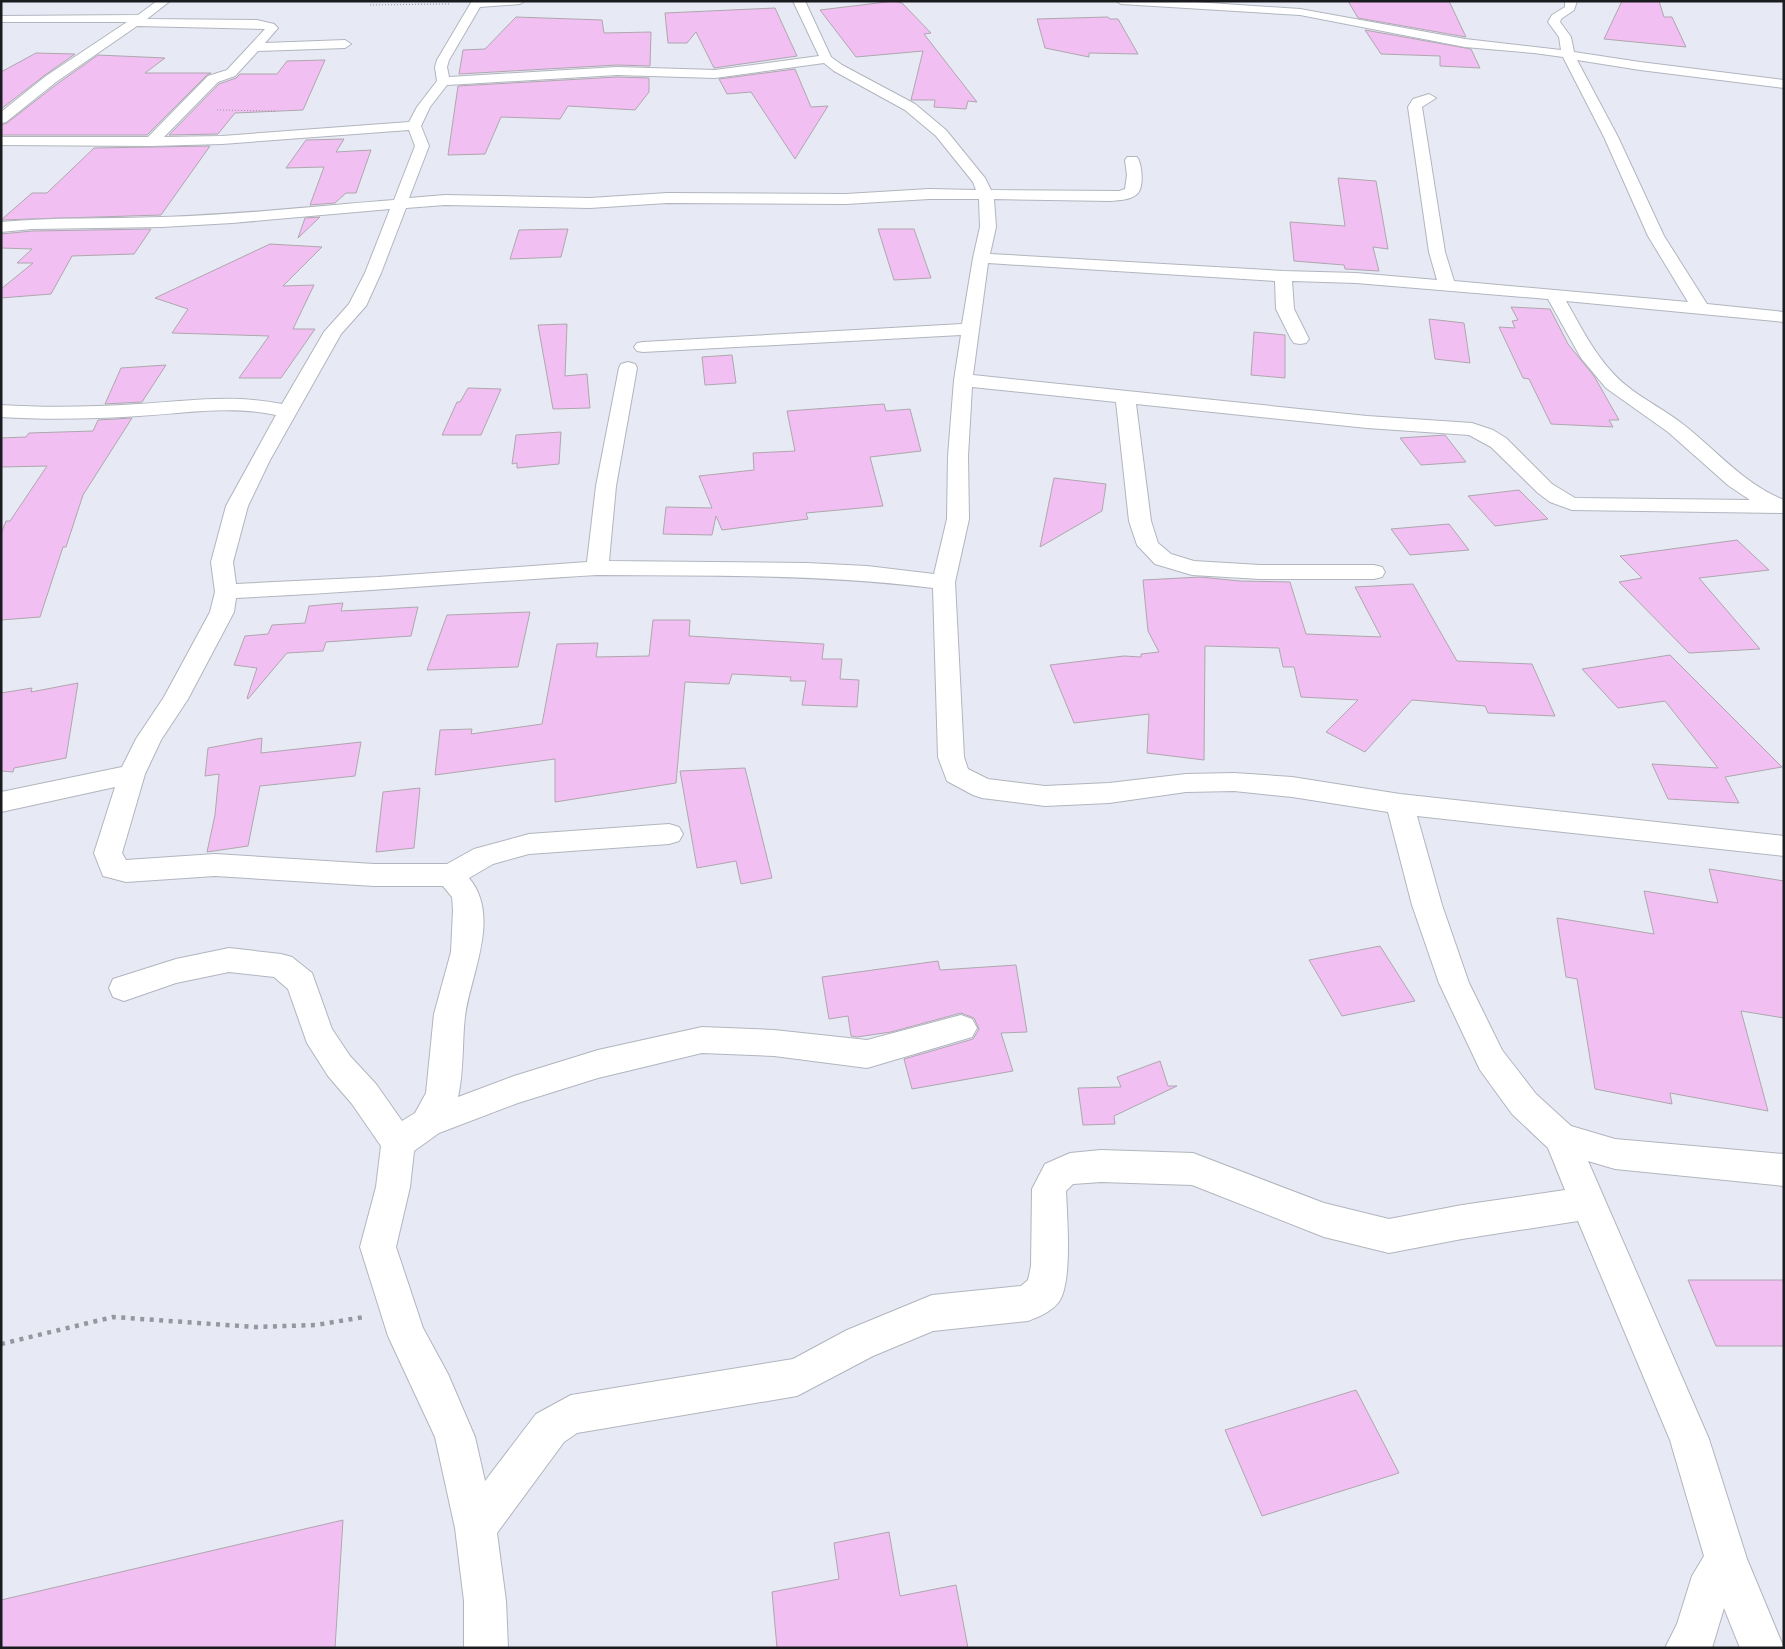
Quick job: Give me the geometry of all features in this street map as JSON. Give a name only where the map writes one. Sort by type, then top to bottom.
[{"type":"street","points":[[1,119],[50,79],[166,1]]},
{"type":"street","points":[[520,1],[477,2],[443,60],[441,67],[443,82],[424,107],[414,126],[422,146],[373,273],[357,306],[333,332],[287,411],[237,506],[222,562],[226,592],[222,612],[175,699],[149,739],[132,774],[108,853],[113,868],[126,871],[215,865],[374,875],[424,874],[451,876],[484,856],[529,844],[669,834]]},
{"type":"street","points":[[799,1],[826,59],[838,68],[910,108],[941,133],[980,181],[986,195],[988,227],[981,258],[963,380],[958,456],[958,519],[944,582],[951,757],[956,774],[982,788],[1045,796],[1109,793],[1186,783],[1234,782],[1292,787],[1400,804],[1784,846]]},
{"type":"street","points":[[1121,1],[1300,12],[1379,25],[1446,40],[1534,49],[1784,84]]},
{"type":"street","points":[[1572,1],[1570,8],[1556,17],[1554,22],[1565,37],[1568,55],[1611,137],[1656,236],[1701,308]]},
{"type":"street","points":[[1,17],[16,6]]},
{"type":"street","points":[[1,17],[257,24],[271,27],[271,31],[231,73],[213,79],[151,142]]},
{"type":"street","points":[[256,47],[345,44]]},
{"type":"street","points":[[443,82],[617,71],[714,74],[826,59]]},
{"type":"street","points":[[1429,98],[1418,102],[1415,107],[1436,252],[1447,286]]},
{"type":"street","points":[[1,141],[151,142],[291,136],[414,126]]},
{"type":"street","points":[[1,227],[32,224],[232,218],[446,200],[590,203],[667,198],[803,200],[929,194],[1122,196],[1132,191],[1134,175],[1132,160]]},
{"type":"street","points":[[981,258],[1283,276],[1356,278],[1784,317]]},
{"type":"street","points":[[1283,276],[1285,309],[1300,339]]},
{"type":"street","points":[[1554,295],[1603,374],[1618,388],[1676,429],[1752,493],[1767,502],[1784,507]]},
{"type":"street","points":[[643,348],[842,334],[971,329]]},
{"type":"street","points":[[597,568],[606,486],[628,368]]},
{"type":"street","points":[[963,380],[1367,422],[1482,431],[1499,444],[1556,497],[1572,504],[1784,507]]},
{"type":"street","points":[[1125,396],[1140,521],[1148,545],[1162,559],[1192,568],[1250,571],[1374,572]]},
{"type":"street","points":[[1,411],[44,414],[139,410],[224,403],[258,405],[287,411]]},
{"type":"street","points":[[226,592],[378,584],[493,574],[597,568],[807,570],[867,573],[944,582]]},
{"type":"street","points":[[1,802],[132,774]]},
{"type":"street","points":[[1400,804],[1427,905],[1454,983],[1491,1060],[1524,1104],[1561,1138],[1689,1439],[1726,1559],[1762,1648]]},
{"type":"street","points":[[427,1123],[442,1096],[450,1014],[466,952],[468,910],[466,894],[451,876]]},
{"type":"street","points":[[124,988],[176,971],[229,960],[281,966],[302,982],[318,1034],[339,1066],[364,1094],[398,1143],[393,1187],[378,1248],[407,1336],[434,1388],[455,1437],[476,1528],[485,1601],[486,1648]]},
{"type":"street","points":[[398,1143],[427,1123],[514,1090],[598,1064],[702,1040],[774,1042],[868,1054],[961,1028]]},
{"type":"street","points":[[1561,1138],[1615,1154],[1784,1170]]},
{"type":"street","points":[[476,1528],[550,1428],[571,1415],[797,1377],[860,1343],[932,1313],[1028,1303],[1044,1290],[1049,1266],[1049,1189],[1057,1175],[1070,1169],[1101,1166],[1193,1169],[1324,1220],[1389,1236],[1462,1222],[1589,1203]]},
{"type":"street","points":[[1687,1648],[1696,1633],[1707,1592],[1726,1559]]},
{"type":"path","points":[[370,4],[477,2]]},
{"type":"path","points":[[1,1344],[113,1317],[255,1327],[316,1325],[399,1312]]},
{"type":"building","points":[[894,1],[902,3],[931,33],[924,34],[977,102],[968,101],[966,109],[934,107],[935,100],[911,100],[923,51],[856,57],[820,10]]},
{"type":"building","points":[[1348,1],[1449,1],[1466,37],[1358,18]]},
{"type":"building","points":[[1622,1],[1659,1],[1664,17],[1672,17],[1686,47],[1604,39]]},
{"type":"building","points":[[775,8],[797,56],[714,68],[696,32],[687,43],[668,43],[665,13]]},
{"type":"building","points":[[516,17],[602,20],[604,33],[651,32],[650,66],[617,65],[459,74],[463,50],[485,49]]},
{"type":"building","points":[[1108,17],[1110,19],[1118,19],[1138,54],[1089,53],[1089,57],[1045,48],[1037,19]]},
{"type":"building","points":[[1365,30],[1471,49],[1480,68],[1440,66],[1440,56],[1381,54]]},
{"type":"building","points":[[36,53],[75,54],[1,109],[1,72]]},
{"type":"building","points":[[98,55],[165,58],[145,73],[211,73],[147,135],[1,135],[1,125],[7,123]]},
{"type":"building","points":[[325,60],[303,110],[235,113],[218,134],[169,135],[219,84],[236,78],[240,74],[277,74],[287,61]]},
{"type":"building","points":[[795,69],[811,107],[828,106],[795,159],[751,92],[727,94],[719,79]]},
{"type":"building","points":[[617,77],[649,78],[649,92],[635,110],[568,106],[560,119],[501,117],[485,154],[448,155],[458,86]]},
{"type":"building","points":[[344,139],[336,152],[371,150],[356,193],[346,193],[335,203],[310,205],[324,167],[286,168],[306,140]]},
{"type":"building","points":[[210,146],[161,215],[1,220],[32,193],[47,193],[94,148]]},
{"type":"building","points":[[1338,178],[1376,181],[1388,249],[1373,247],[1379,271],[1345,269],[1344,265],[1294,261],[1290,222],[1345,226]]},
{"type":"building","points":[[320,217],[298,238],[305,218]]},
{"type":"building","points":[[151,229],[134,254],[72,256],[51,294],[1,298],[1,289],[33,263],[17,263],[32,249],[1,248],[1,234],[32,231]]},
{"type":"building","points":[[568,229],[561,257],[510,259],[519,230]]},
{"type":"building","points":[[878,229],[914,229],[931,278],[894,280]]},
{"type":"building","points":[[270,244],[322,247],[283,286],[314,285],[293,329],[315,329],[281,378],[239,378],[269,336],[172,333],[188,309],[155,298]]},
{"type":"building","points":[[1511,307],[1550,309],[1568,344],[1594,376],[1619,420],[1609,420],[1613,427],[1551,424],[1529,379],[1523,378],[1499,327],[1515,328],[1512,321],[1518,320]]},
{"type":"building","points":[[1429,319],[1464,323],[1470,363],[1435,359]]},
{"type":"building","points":[[567,324],[565,376],[587,374],[590,408],[553,409],[538,325]]},
{"type":"building","points":[[1254,332],[1285,335],[1285,378],[1251,375]]},
{"type":"building","points":[[732,355],[736,383],[705,385],[702,357]]},
{"type":"building","points":[[166,365],[142,402],[105,404],[121,368]]},
{"type":"building","points":[[468,388],[501,389],[481,435],[442,435],[457,402],[460,402]]},
{"type":"building","points":[[884,404],[886,411],[910,409],[921,451],[870,457],[883,506],[806,513],[808,519],[722,530],[716,516],[712,535],[663,534],[666,507],[712,508],[699,476],[754,470],[753,453],[795,451],[787,411]]},
{"type":"building","points":[[132,418],[83,495],[66,547],[63,547],[40,617],[1,620],[1,534],[6,521],[10,521],[47,466],[1,467],[1,438],[26,437],[29,433],[93,431],[98,420]]},
{"type":"building","points":[[561,432],[559,464],[517,468],[517,463],[512,464],[516,435]]},
{"type":"building","points":[[1445,435],[1466,462],[1421,465],[1400,438]]},
{"type":"building","points":[[1054,478],[1106,484],[1102,511],[1040,547]]},
{"type":"building","points":[[1519,490],[1548,519],[1495,526],[1468,496]]},
{"type":"building","points":[[1449,524],[1469,550],[1410,555],[1391,529]]},
{"type":"building","points":[[1737,540],[1769,570],[1699,578],[1760,649],[1689,653],[1619,582],[1642,578],[1620,556]]},
{"type":"building","points":[[1200,577],[1240,581],[1290,582],[1306,634],[1381,637],[1355,587],[1413,584],[1457,661],[1532,664],[1555,716],[1488,713],[1485,706],[1412,700],[1365,752],[1326,732],[1358,700],[1301,697],[1294,667],[1283,667],[1279,648],[1205,646],[1204,760],[1147,753],[1149,714],[1074,723],[1050,665],[1124,656],[1141,657],[1141,654],[1159,652],[1148,631],[1143,580]]},
{"type":"building","points":[[343,603],[341,611],[418,607],[411,636],[326,642],[323,651],[287,653],[247,698],[257,668],[234,665],[245,636],[268,634],[272,625],[305,623],[309,606]]},
{"type":"building","points":[[530,612],[518,667],[427,670],[447,615]]},
{"type":"building","points":[[653,620],[690,620],[689,636],[824,644],[822,659],[842,659],[840,679],[859,680],[857,707],[802,705],[806,681],[790,681],[791,677],[732,674],[729,684],[685,682],[676,783],[555,802],[555,759],[435,775],[440,730],[472,729],[471,734],[542,724],[557,644],[598,643],[596,657],[649,656]]},
{"type":"building","points":[[1670,655],[1782,767],[1725,777],[1739,803],[1668,799],[1652,764],[1718,768],[1665,701],[1618,708],[1582,669]]},
{"type":"building","points":[[78,683],[66,758],[14,768],[13,772],[1,771],[1,693],[32,688],[31,692]]},
{"type":"building","points":[[262,738],[261,753],[361,742],[355,776],[260,786],[248,846],[207,852],[215,815],[219,774],[205,776],[208,748]]},
{"type":"building","points":[[745,768],[772,878],[741,884],[736,861],[697,868],[680,771]]},
{"type":"building","points":[[420,788],[414,848],[376,852],[383,792]]},
{"type":"building","points":[[1709,869],[1784,881],[1784,1018],[1741,1011],[1768,1111],[1670,1093],[1672,1104],[1595,1089],[1577,979],[1566,977],[1557,918],[1654,934],[1644,891],[1718,903]]},
{"type":"building","points":[[1380,946],[1415,1001],[1342,1016],[1309,960]]},
{"type":"building","points":[[938,961],[940,970],[1016,965],[1027,1032],[1001,1033],[1013,1071],[912,1089],[904,1059],[973,1039],[979,1029],[974,1018],[961,1013],[891,1032],[857,1037],[851,1036],[848,1016],[829,1019],[822,977]]},
{"type":"building","points":[[1160,1061],[1168,1086],[1177,1086],[1114,1116],[1115,1124],[1083,1125],[1078,1088],[1121,1087],[1117,1077]]},
{"type":"building","points":[[1688,1280],[1784,1280],[1784,1346],[1716,1346]]},
{"type":"building","points":[[1356,1390],[1399,1473],[1262,1516],[1225,1430]]},
{"type":"building","points":[[343,1520],[335,1648],[1,1648],[1,1600]]},
{"type":"building","points":[[889,1532],[900,1596],[956,1585],[968,1648],[777,1648],[772,1592],[839,1579],[834,1543]]}]
